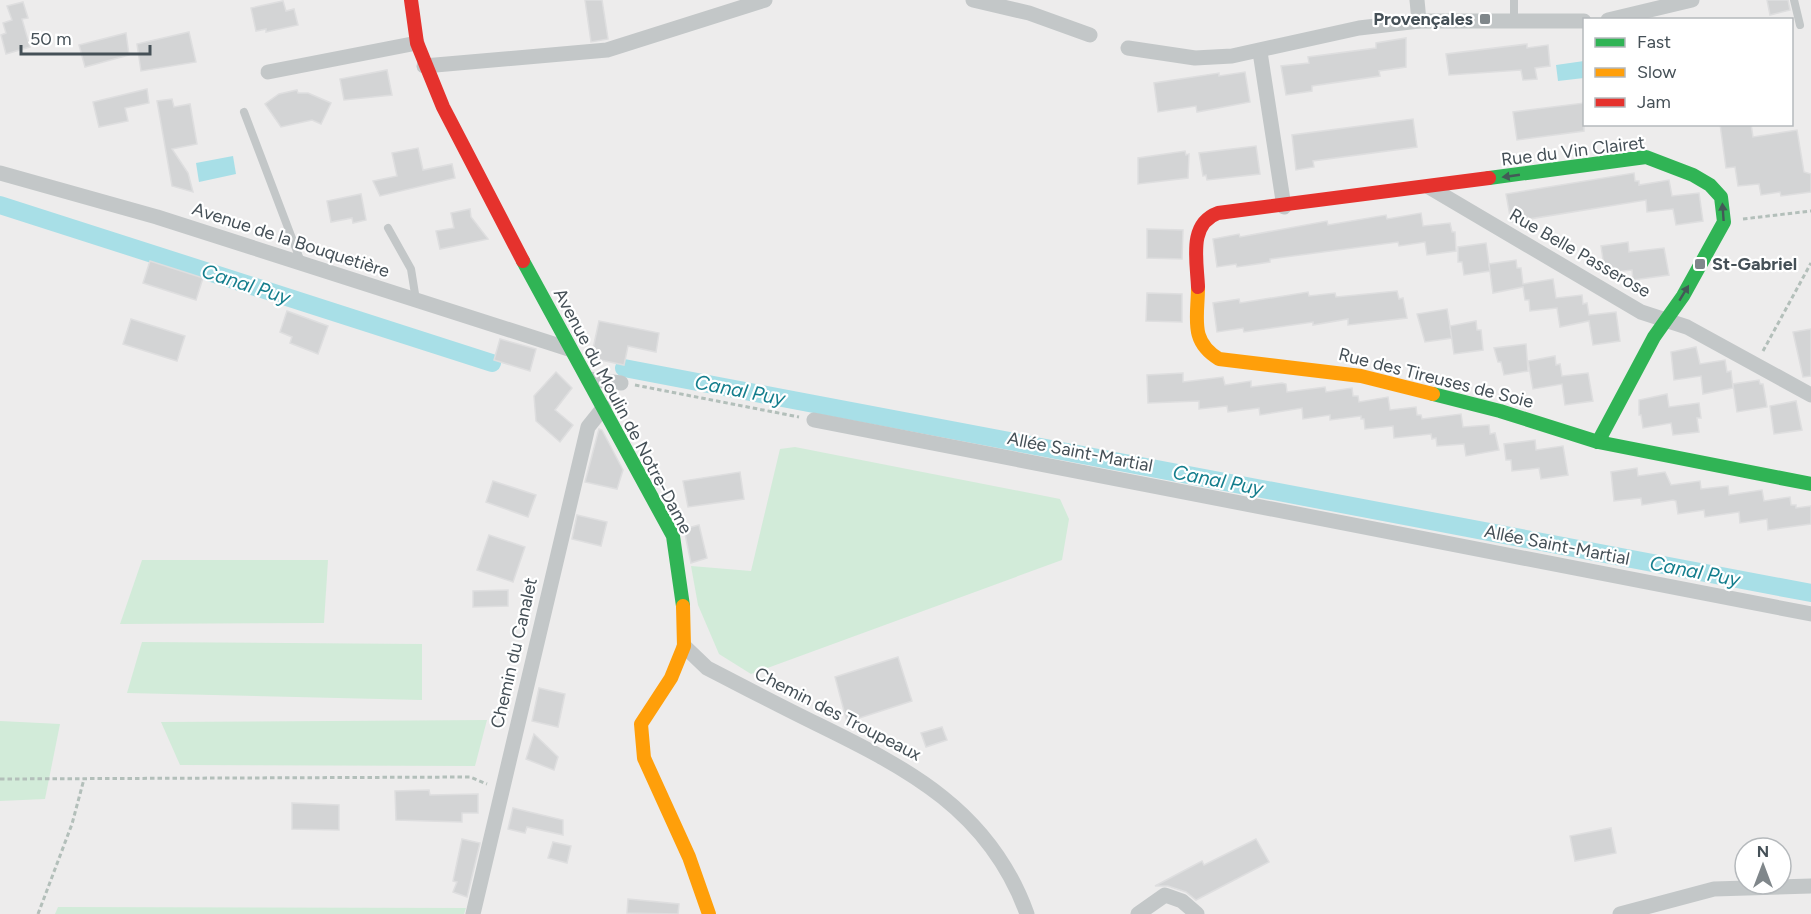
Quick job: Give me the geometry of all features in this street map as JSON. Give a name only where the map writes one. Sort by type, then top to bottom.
[{"type":"street","name":"Avenue du Moulin de Notre-Dame","points":[[411,0],[417,43],[424,66],[443,107],[569,349],[604,407],[672,536],[682,588],[684,646],[671,678],[641,724],[644,758],[689,857],[708,914]]},
{"type":"street","points":[[424,66],[608,50],[765,0]]},
{"type":"street","points":[[973,0],[1029,13],[1090,35]]},
{"type":"street","points":[[1417,0],[1419,21]]},
{"type":"street","points":[[1615,18],[1663,4],[1692,0]]},
{"type":"street","points":[[1128,48],[1195,58],[1260,52],[1359,28],[1419,21],[1583,21]]},
{"type":"street","points":[[268,72],[417,43]]},
{"type":"street","points":[[1260,52],[1284,207]]},
{"type":"street","name":"Rue du Vin Clairet","points":[[1284,207],[1646,157],[1662,161],[1716,190],[1725,209],[1724,222]]},
{"type":"street","name":"Avenue de la Bouquetière","points":[[0,173],[157,217],[569,349]]},
{"type":"street","name":"Rue Belle Passerose","points":[[1429,187],[1641,312],[1688,327],[1811,395]]},
{"type":"street","name":"Rue des Tireuses de Soie","points":[[1284,207],[1218,213],[1207,217],[1197,231],[1198,340],[1207,352],[1219,359],[1361,376],[1500,411],[1598,442],[1811,484]]},
{"type":"street","points":[[1598,442],[1724,222]]},
{"type":"street","points":[[588,379],[621,383]]},
{"type":"street","name":"Chemin du Canalet","points":[[473,914],[588,427],[604,407]]},
{"type":"street","name":"Allée Saint-Martial","points":[[814,420],[1811,614]]},
{"type":"street","name":"Chemin des Troupeaux","points":[[684,646],[707,669],[889,759],[931,786],[970,819],[997,856],[1027,914]]},
{"type":"street","points":[[1620,914],[1714,889],[1811,886]]},
{"type":"street","points":[[1138,914],[1166,896],[1182,901],[1197,914]]},
{"type":"lane","points":[[1514,0],[1514,20]]},
{"type":"lane","points":[[1794,0],[1800,25]]},
{"type":"lane","points":[[244,112],[301,263]]},
{"type":"lane","points":[[387,228],[411,269],[416,300]]},
{"type":"path","points":[[1724,222],[1811,211]]},
{"type":"path","points":[[1756,363],[1811,263]]},
{"type":"path","points":[[621,383],[814,420]]},
{"type":"path","points":[[0,779],[470,777],[502,790]]},
{"type":"path","points":[[38,914],[72,824],[84,778]]},
{"type":"green space","points":[[795,447],[1060,499],[1069,519],[1062,560],[751,674],[719,654],[698,605],[691,566],[751,571],[780,449]]},
{"type":"green space","points":[[142,560],[328,560],[324,623],[120,624]]},
{"type":"green space","points":[[142,642],[422,644],[422,700],[127,693]]},
{"type":"green space","points":[[487,720],[475,766],[180,765],[161,722]]},
{"type":"green space","points":[[0,721],[60,724],[45,799],[0,801]]},
{"type":"green space","points":[[58,907],[466,908],[464,914],[55,914]]},
{"type":"water","points":[[1583,61],[1583,78],[1558,81],[1556,65]]},
{"type":"water","points":[[233,156],[236,174],[199,182],[196,163]]},
{"type":"building","points":[[585,0],[602,0],[608,39],[591,42]]},
{"type":"building","points":[[1767,0],[1788,0],[1790,10],[1770,15]]},
{"type":"building","points":[[283,1],[286,11],[294,9],[298,25],[266,32],[266,29],[256,31],[251,8]]},
{"type":"building","points":[[23,2],[28,18],[22,19],[30,47],[6,54],[1,35],[6,33],[3,23],[12,20],[7,6]]},
{"type":"building","points":[[189,32],[196,62],[141,71],[137,44]]},
{"type":"building","points":[[126,33],[129,55],[85,67],[79,45]]},
{"type":"building","points":[[1406,38],[1406,67],[1379,71],[1380,76],[1312,86],[1312,91],[1286,95],[1281,66],[1309,63],[1308,57],[1376,48],[1376,43]]},
{"type":"building","points":[[1527,44],[1527,48],[1548,45],[1550,66],[1535,68],[1537,79],[1523,80],[1521,70],[1449,75],[1446,54]]},
{"type":"building","points":[[387,70],[392,95],[344,100],[340,79]]},
{"type":"building","points":[[1245,72],[1250,102],[1197,112],[1196,106],[1158,112],[1154,83],[1219,73],[1219,76]]},
{"type":"building","points":[[147,89],[149,103],[125,108],[128,121],[99,127],[93,102]]},
{"type":"building","points":[[297,90],[298,93],[308,93],[331,103],[321,124],[312,120],[281,127],[265,104],[279,94]]},
{"type":"building","points":[[172,99],[174,107],[190,104],[197,144],[172,149],[188,173],[193,192],[172,186],[157,101]]},
{"type":"building","points":[[1583,103],[1584,131],[1517,140],[1513,112]]},
{"type":"building","points":[[1413,119],[1417,147],[1313,161],[1314,167],[1296,170],[1292,135]]},
{"type":"building","points":[[1720,126],[1751,126],[1753,137],[1797,130],[1804,172],[1811,174],[1811,192],[1781,196],[1780,192],[1761,195],[1759,184],[1738,186],[1735,167],[1726,168]]},
{"type":"building","points":[[1256,146],[1260,174],[1207,180],[1206,175],[1203,176],[1199,153]]},
{"type":"building","points":[[418,148],[423,170],[452,164],[455,178],[380,196],[373,181],[397,176],[392,153]]},
{"type":"building","points":[[1185,151],[1186,155],[1189,154],[1188,178],[1138,184],[1138,158]]},
{"type":"building","points":[[1634,173],[1635,181],[1639,181],[1639,185],[1669,180],[1672,196],[1699,193],[1703,221],[1676,225],[1673,209],[1647,212],[1646,200],[1511,222],[1506,194]]},
{"type":"building","points":[[361,194],[366,220],[353,223],[352,218],[331,222],[327,201]]},
{"type":"building","points":[[470,209],[471,217],[488,239],[440,249],[436,231],[454,228],[451,213]]},
{"type":"building","points":[[1421,213],[1423,226],[1450,223],[1452,232],[1455,232],[1456,251],[1427,255],[1425,242],[1399,246],[1398,242],[1270,259],[1270,262],[1237,267],[1236,264],[1217,267],[1213,239],[1239,234],[1240,237],[1327,221],[1328,225],[1386,215],[1387,219]]},
{"type":"building","points":[[1147,229],[1183,230],[1182,259],[1147,258]]},
{"type":"building","points":[[1628,242],[1629,252],[1664,248],[1669,275],[1633,280],[1632,270],[1605,273],[1601,246]]},
{"type":"building","points":[[1486,243],[1490,271],[1464,275],[1462,262],[1458,262],[1458,247]]},
{"type":"building","points":[[1516,260],[1517,268],[1521,268],[1523,284],[1553,279],[1556,298],[1582,295],[1583,304],[1587,303],[1589,315],[1616,312],[1620,341],[1593,345],[1589,321],[1560,327],[1557,308],[1530,311],[1529,300],[1525,300],[1523,287],[1493,293],[1489,264]]},
{"type":"building","points":[[150,261],[203,278],[196,300],[143,283]]},
{"type":"building","points":[[1397,291],[1399,299],[1403,298],[1407,318],[1348,325],[1348,319],[1244,332],[1243,328],[1217,332],[1213,303],[1239,299],[1240,303],[1308,292],[1309,296],[1335,293],[1336,297]]},
{"type":"building","points":[[1147,293],[1182,294],[1182,322],[1146,321]]},
{"type":"building","points":[[1447,309],[1452,338],[1425,342],[1417,314]]},
{"type":"building","points":[[287,311],[328,326],[318,354],[290,343],[292,337],[280,332]]},
{"type":"building","points":[[131,319],[185,336],[177,361],[123,344]]},
{"type":"building","points":[[599,321],[659,333],[656,352],[628,346],[624,365],[591,358]]},
{"type":"building","points":[[1476,321],[1477,330],[1481,330],[1483,350],[1454,354],[1450,326]]},
{"type":"building","points":[[1811,329],[1811,376],[1803,377],[1793,332]]},
{"type":"building","points":[[500,339],[536,349],[530,371],[494,360]]},
{"type":"building","points":[[1526,344],[1528,371],[1504,375],[1494,348]]},
{"type":"building","points":[[1696,347],[1700,364],[1725,360],[1727,372],[1731,371],[1733,388],[1703,394],[1701,376],[1674,380],[1671,352]]},
{"type":"building","points":[[1555,356],[1556,365],[1560,364],[1562,376],[1588,373],[1593,401],[1565,405],[1562,384],[1533,389],[1528,361]]},
{"type":"building","points":[[556,372],[572,388],[555,410],[573,425],[560,442],[536,421],[534,396]]},
{"type":"building","points":[[1183,373],[1183,382],[1223,377],[1225,385],[1251,381],[1251,387],[1282,383],[1286,384],[1287,392],[1325,387],[1326,392],[1352,388],[1353,396],[1358,396],[1359,402],[1388,397],[1390,410],[1416,407],[1417,415],[1421,415],[1422,419],[1461,414],[1463,427],[1489,425],[1490,434],[1495,433],[1499,450],[1466,456],[1464,444],[1437,446],[1436,438],[1432,439],[1431,434],[1394,438],[1393,426],[1365,429],[1364,419],[1361,419],[1361,416],[1330,420],[1330,415],[1303,419],[1302,408],[1260,415],[1259,408],[1228,412],[1227,406],[1199,409],[1199,401],[1148,403],[1147,375]]},
{"type":"building","points":[[1759,380],[1760,384],[1763,384],[1767,407],[1737,412],[1733,384]]},
{"type":"building","points":[[1667,394],[1669,407],[1699,403],[1701,418],[1697,418],[1699,432],[1673,435],[1671,423],[1643,428],[1641,415],[1639,415],[1639,400]]},
{"type":"building","points":[[1796,401],[1802,430],[1774,434],[1770,406]]},
{"type":"building","points":[[599,429],[602,430],[623,470],[617,489],[585,482]]},
{"type":"building","points":[[1535,440],[1536,450],[1563,446],[1568,475],[1541,479],[1539,468],[1512,471],[1511,460],[1506,460],[1504,444]]},
{"type":"building","points":[[1637,468],[1638,476],[1665,472],[1671,485],[1700,481],[1701,489],[1728,486],[1729,495],[1762,490],[1764,501],[1790,497],[1791,505],[1796,505],[1796,508],[1811,506],[1811,524],[1768,530],[1767,519],[1740,523],[1739,512],[1705,517],[1704,510],[1678,514],[1676,501],[1673,500],[1642,505],[1641,498],[1614,501],[1611,472]]},
{"type":"building","points":[[740,472],[744,499],[688,507],[683,481]]},
{"type":"building","points":[[493,481],[536,495],[528,517],[486,502]]},
{"type":"building","points":[[577,515],[607,522],[601,546],[572,539]]},
{"type":"building","points":[[699,525],[707,558],[691,563],[684,529]]},
{"type":"building","points":[[489,535],[525,547],[513,582],[477,570]]},
{"type":"building","points":[[508,590],[508,606],[473,607],[473,591]]},
{"type":"building","points":[[898,657],[912,701],[847,722],[835,677]]},
{"type":"building","points":[[539,688],[565,694],[558,727],[532,721]]},
{"type":"building","points":[[942,727],[947,740],[926,747],[921,733]]},
{"type":"building","points":[[534,734],[558,757],[554,770],[526,759]]},
{"type":"building","points":[[429,790],[430,795],[478,794],[478,813],[462,813],[462,822],[396,820],[395,791]]},
{"type":"building","points":[[292,803],[339,805],[339,830],[292,829]]},
{"type":"building","points":[[513,808],[563,820],[563,835],[527,827],[525,833],[508,829]]},
{"type":"building","points":[[1611,828],[1616,853],[1575,861],[1570,836]]},
{"type":"building","points":[[462,839],[480,843],[467,897],[453,892],[457,882],[453,881]]},
{"type":"building","points":[[1256,839],[1269,862],[1196,900],[1186,892],[1168,886],[1155,886],[1202,861],[1204,865]]},
{"type":"building","points":[[553,842],[571,846],[567,863],[548,858]]},
{"type":"building","points":[[628,899],[679,904],[678,914],[627,913]]},
{"type":"waterway","name":"Canal Puy","points":[[0,205],[492,363]]},
{"type":"waterway","name":"Canal Puy","points":[[624,368],[1811,593]]},
{"type":"traffic: fast","points":[[1489,178],[1646,157],[1693,175],[1710,185],[1721,197],[1724,222],[1683,296],[1654,337],[1598,442]]},
{"type":"traffic: fast","points":[[523,261],[673,536],[683,606]]},
{"type":"traffic: fast","points":[[1433,394],[1500,411],[1598,442],[1811,484]]},
{"type":"traffic: slow","points":[[1198,287],[1197,328],[1199,336],[1209,352],[1219,359],[1361,376],[1433,394]]},
{"type":"traffic: slow","points":[[683,606],[684,646],[671,678],[641,724],[644,758],[689,857],[709,914]]},
{"type":"traffic: jam","points":[[411,0],[417,43],[443,107],[523,261]]},
{"type":"traffic: jam","points":[[1198,287],[1196,255],[1198,234],[1208,218],[1218,213],[1489,178]]},
{"type":"place","name":"Provençales","points":[[1485,19]]},
{"type":"place","name":"St-Gabriel","points":[[1700,264]]}]
